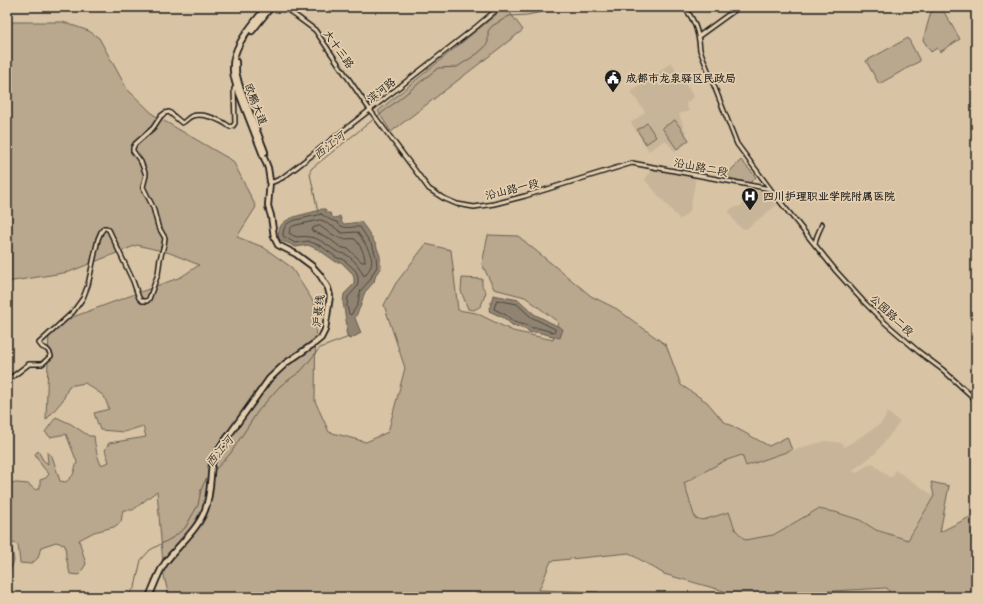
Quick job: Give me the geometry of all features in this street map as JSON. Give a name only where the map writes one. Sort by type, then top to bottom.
[{"type":"highway","name":"沪聂线","points":[[149,597],[165,563],[201,520],[208,502],[213,459],[219,449],[269,379],[286,362],[321,338],[325,330],[330,296],[328,288],[312,266],[296,254],[283,248],[277,243],[274,237],[268,206],[271,182],[268,168],[236,86],[232,70],[236,51],[243,37],[266,7]]},
{"type":"highway","name":"欧鹏大道","points":[[271,7],[242,45],[237,56],[236,72],[239,84],[271,168],[271,182]]},
{"type":"street","name":"大十三路","points":[[284,7],[315,30],[382,127]]},
{"type":"street","name":"滨河路","points":[[271,182],[285,176],[500,7]]},
{"type":"street","name":"公园路二段","points":[[683,7],[690,13],[699,36],[700,50],[737,144],[770,189],[863,301],[883,321],[919,352],[944,370],[975,397]]},
{"type":"street","points":[[699,36],[738,7]]},
{"type":"street","points":[[7,376],[12,377],[29,364],[42,364],[51,356],[50,352],[39,343],[73,312],[83,298],[88,286],[98,239],[104,228],[109,230],[133,281],[139,298],[142,301],[147,302],[158,274],[165,238],[158,226],[153,207],[143,187],[146,175],[141,162],[132,148],[153,128],[161,116],[168,112],[182,123],[190,117],[204,115],[218,120],[230,127],[233,126],[235,123],[234,89],[236,86]]},
{"type":"street","name":"沿山路一段","points":[[382,127],[429,189],[443,198],[457,204],[474,206],[494,204],[525,196],[628,164]]},
{"type":"street","name":"沿山路二段","points":[[628,164],[632,163],[770,189]]},
{"type":"street","points":[[815,245],[815,239],[822,224]]},
{"type":"shaded area","points":[[941,7],[960,39],[940,52],[937,48],[931,52],[923,40],[931,12]]},
{"type":"shaded area","points":[[505,8],[523,30],[391,132],[378,111]]},
{"type":"shaded area","points":[[7,22],[63,22],[89,31],[99,38],[127,89],[154,115],[233,161],[256,207],[237,237],[263,247],[291,267],[316,306],[315,401],[329,432],[366,442],[388,432],[405,368],[384,305],[396,283],[426,244],[451,250],[458,310],[476,313],[513,331],[553,340],[558,322],[525,297],[494,289],[482,264],[488,235],[518,236],[591,296],[617,309],[666,345],[681,385],[707,402],[723,421],[769,446],[787,437],[792,450],[746,466],[742,455],[724,461],[684,483],[695,518],[703,520],[729,512],[735,529],[745,540],[773,535],[818,509],[835,512],[860,520],[876,530],[908,540],[934,496],[931,482],[949,486],[940,532],[976,514],[976,597],[892,597],[887,588],[779,594],[778,597],[727,597],[724,591],[664,574],[629,553],[551,561],[539,590],[598,592],[600,597],[169,597],[164,576],[157,491],[133,510],[123,510],[121,522],[114,527],[94,532],[79,540],[86,564],[79,575],[70,574],[65,545],[56,542],[41,547],[38,558],[31,564],[20,563],[18,545],[11,542],[14,561],[7,577],[7,482],[28,484],[36,490],[40,488],[40,480],[46,478],[49,474],[35,454],[38,451],[43,460],[48,464],[47,452],[52,456],[60,481],[66,482],[73,475],[77,462],[66,434],[50,437],[45,432],[56,417],[71,424],[89,436],[94,436],[96,451],[101,465],[109,462],[105,450],[109,443],[146,437],[143,426],[124,432],[100,430],[94,413],[109,409],[104,396],[85,383],[69,386],[63,400],[46,420],[49,331],[70,318],[181,277],[199,265],[170,253],[137,245],[69,272],[7,282]]},
{"type":"shaded area","points":[[908,38],[920,61],[879,84],[866,61]]},
{"type":"shaded area","points":[[671,62],[694,97],[686,103],[689,111],[679,114],[689,141],[675,152],[665,140],[649,151],[631,123],[645,112],[631,92]]},
{"type":"shaded area","points":[[675,120],[689,140],[677,149],[662,128]]},
{"type":"shaded area","points":[[647,123],[656,137],[646,144],[637,130]]},
{"type":"shaded area","points":[[741,160],[756,177],[750,183],[726,177]]},
{"type":"shaded area","points":[[651,169],[696,177],[690,211],[680,220],[645,180]]},
{"type":"shaded area","name":"四川护理职业学院附属医院","points":[[746,188],[769,195],[777,205],[746,229],[741,228],[729,213],[731,208],[741,206]]},
{"type":"shaded area","points":[[462,278],[482,279],[482,286],[486,292],[481,306],[474,310],[468,309],[461,291]]},
{"type":"shaded area","points":[[887,412],[900,422],[875,454],[853,470],[855,473],[872,463],[889,477],[894,476],[895,470],[934,496],[908,540],[876,530],[860,520],[835,512],[818,509],[773,535],[745,540],[735,529],[729,512],[703,520],[695,518],[683,483],[724,461],[743,455],[746,466],[792,450],[825,441],[843,443],[844,447],[881,423]]},
{"type":"water","points":[[325,209],[326,213],[330,213],[334,218],[340,216],[342,223],[344,224],[361,222],[376,245],[380,256],[381,269],[376,274],[374,282],[365,292],[355,318],[361,333],[350,339],[348,338],[346,332],[347,326],[343,302],[344,294],[354,284],[353,274],[341,262],[336,262],[319,250],[308,245],[296,247],[279,240],[278,232],[286,221],[300,215]]},
{"type":"water","points":[[493,295],[519,300],[534,314],[563,329],[560,338],[537,332],[530,333],[527,330],[512,325],[504,318],[489,311]]},
{"type":"waterway","name":"西江河","points":[[377,117],[438,68],[457,67],[477,54],[488,42],[488,31],[492,26],[509,16],[527,15],[566,7]]},
{"type":"waterway","name":"西江河","points":[[318,212],[310,171],[374,119]]},
{"type":"waterway","name":"西江河","points":[[214,471],[230,454],[258,411],[280,386],[301,371],[320,348],[349,337]]},
{"type":"waterway","name":"西江河","points":[[127,597],[135,587],[141,560],[150,550],[172,538],[185,528],[198,505],[201,490],[209,476]]},
{"type":"place","name":"成都市龙泉驿区民政局","points":[[613,93]]},
{"type":"place","name":"四川护理职业学院附属医院","points":[[750,211]]}]
